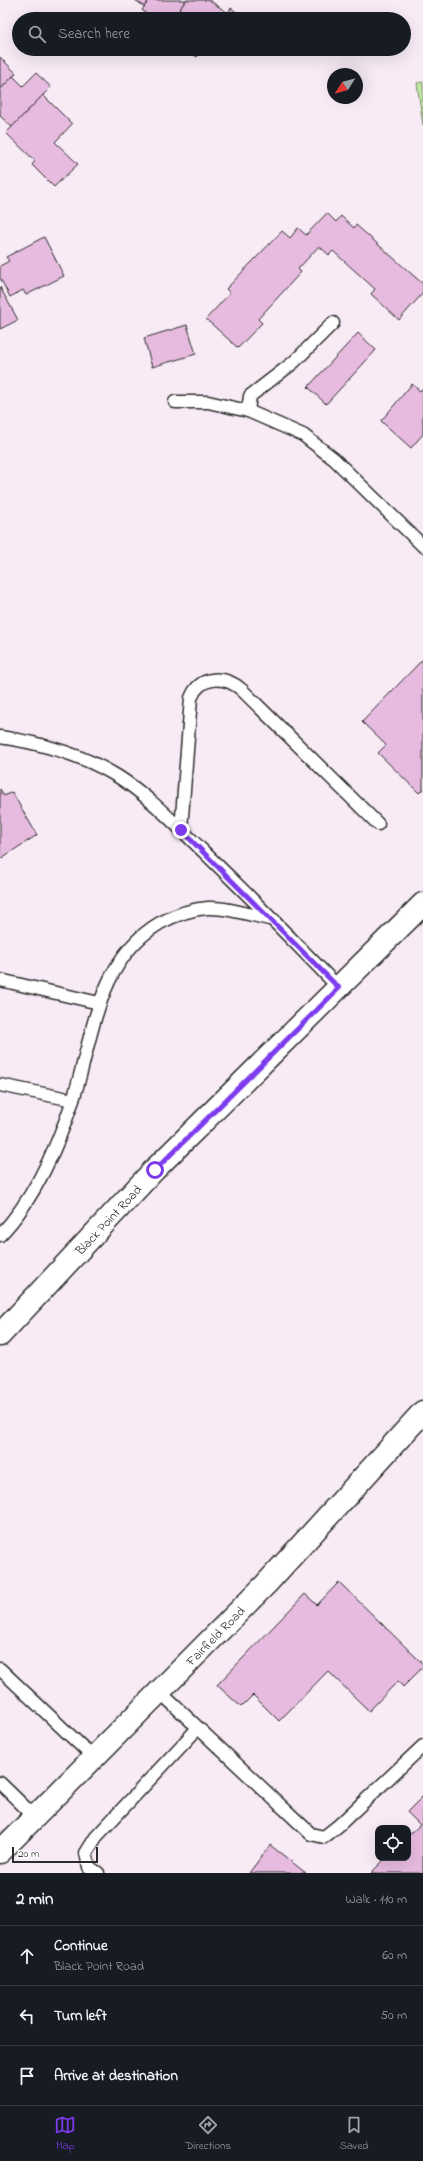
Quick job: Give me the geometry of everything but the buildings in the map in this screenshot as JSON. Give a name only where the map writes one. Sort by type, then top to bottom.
[{"type":"street","name":"Black Point Road","points":[[0,1334],[155,1170],[423,904]]},
{"type":"street","name":"Fairfield Road","points":[[0,1852],[266,1584],[423,1412]]},
{"type":"lane","points":[[248,411],[250,396],[294,362],[333,323]]},
{"type":"lane","points":[[175,402],[208,402],[248,411],[303,435],[321,448],[423,546]]},
{"type":"lane","points":[[181,830],[191,698],[198,687],[204,683],[218,679],[235,684],[242,690],[378,824]]},
{"type":"lane","points":[[0,737],[42,744],[64,751],[104,769],[136,789],[181,830],[274,920],[339,988]]},
{"type":"lane","points":[[0,1235],[32,1192],[60,1133],[73,1100],[99,1003],[113,971],[124,954],[152,928],[172,917],[189,911],[209,908],[274,920]]},
{"type":"lane","points":[[0,980],[99,1003]]},
{"type":"lane","points":[[0,1085],[73,1100]]},
{"type":"lane","points":[[0,1670],[94,1758]]},
{"type":"lane","points":[[160,1692],[311,1834],[324,1837],[338,1826],[423,1746]]},
{"type":"lane","points":[[98,1873],[90,1867],[86,1853],[96,1837],[198,1728]]},
{"type":"lane","points":[[0,1783],[35,1817]]},
{"type":"green space","points":[[423,82],[423,125],[417,83]]},
{"type":"route","points":[[155,1170],[339,988],[274,920],[181,830]]}]
